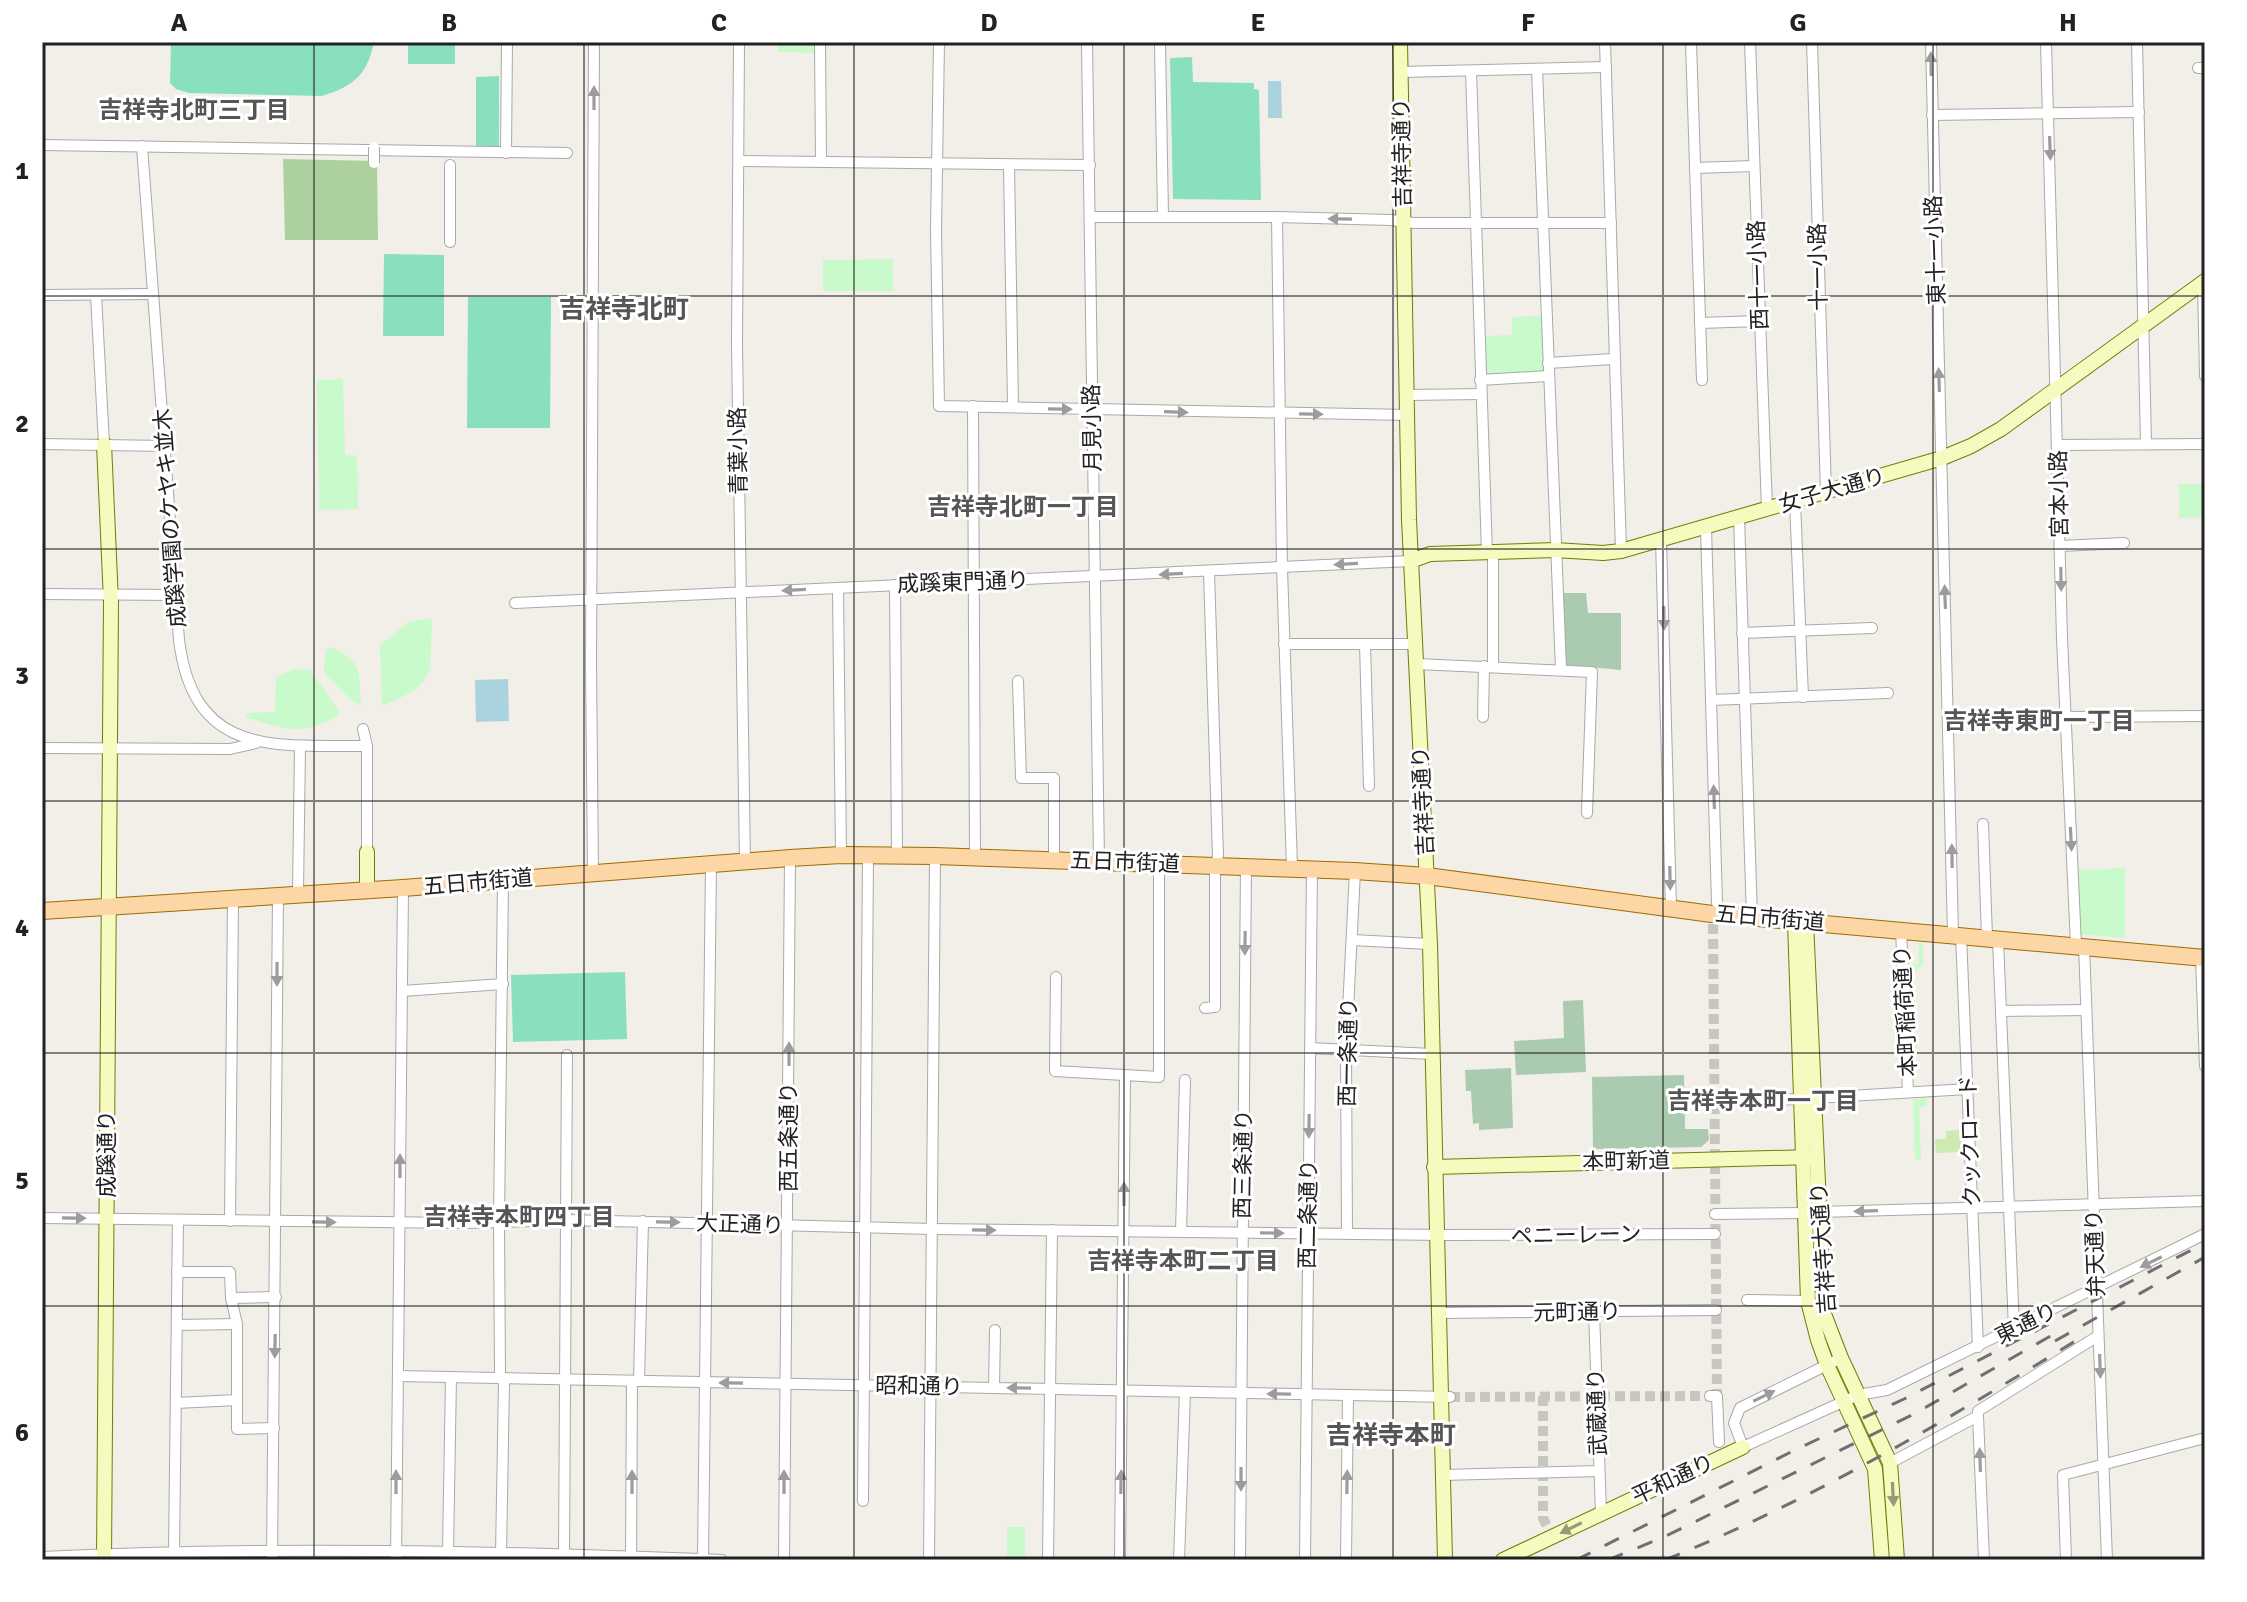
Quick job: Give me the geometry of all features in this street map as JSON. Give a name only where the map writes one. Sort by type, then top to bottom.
[{"type":"main road","name":"吉祥寺通り","points":[[1400,42],[1411,561],[1430,944],[1439,1313],[1446,1397],[1443,1475],[1445,1560]]},
{"type":"main road","name":"女子大通り","points":[[1411,561],[1430,554],[1621,551],[1942,458],[1993,434],[2204,282]]},
{"type":"main road","points":[[104,444],[111,595]]},
{"type":"main road","name":"成蹊通り","points":[[104,1558],[111,595]]},
{"type":"main road","points":[[367,852],[367,890]]},
{"type":"main road","name":"五日市街道","points":[[42,911],[403,888],[790,858],[897,855],[1246,865],[1427,876],[1752,918],[2203,957]]},
{"type":"main road","name":"吉祥寺大通り","points":[[1800,922],[1810,1157],[1824,1314],[1844,1402],[1878,1478],[1882,1560]]},
{"type":"main road","name":"本町新道","points":[[1434,1167],[1810,1157]]},
{"type":"main road","name":"吉祥寺大通り","points":[[1814,1212],[1808,1301],[1818,1340],[1858,1395],[1890,1463],[1897,1560]]},
{"type":"main road","name":"平和通り","points":[[1503,1560],[1743,1447]]},
{"type":"street","points":[[506,153],[507,42]]},
{"type":"street","points":[[593,873],[594,42]]},
{"type":"street","name":"青葉小路","points":[[739,42],[737,345],[745,861]]},
{"type":"street","points":[[820,42],[821,161]]},
{"type":"street","points":[[939,42],[936,230],[939,406],[1408,415]]},
{"type":"street","name":"月見小路","points":[[1087,42],[1099,861]]},
{"type":"street","points":[[1160,42],[1163,217]]},
{"type":"street","points":[[1605,42],[1621,551]]},
{"type":"street","points":[[1691,42],[1702,380]]},
{"type":"street","name":"西十一小路","points":[[1750,42],[1767,509]]},
{"type":"street","name":"十一小路","points":[[1812,42],[1826,492]]},
{"type":"street","name":"東十一小路","points":[[1931,42],[1949,718]]},
{"type":"street","name":"宮本小路","points":[[2046,42],[2066,717],[2080,945]]},
{"type":"street","points":[[2137,42],[2146,444]]},
{"type":"street","points":[[1401,72],[1606,67]]},
{"type":"street","points":[[1537,69],[1561,669]]},
{"type":"street","points":[[1471,71],[1480,380],[1490,553],[1488,666],[1483,717]]},
{"type":"street","points":[[1932,115],[2139,112]]},
{"type":"street","points":[[42,145],[567,153]]},
{"type":"street","name":"成蹊学園のケヤキ並木","points":[[142,146],[181,659],[203,712],[226,729],[256,743],[367,746]]},
{"type":"street","points":[[374,147],[374,163]]},
{"type":"street","points":[[740,161],[1090,165]]},
{"type":"street","points":[[450,165],[450,242]]},
{"type":"street","points":[[1009,165],[1013,407]]},
{"type":"street","points":[[1695,168],[1754,166]]},
{"type":"street","points":[[1091,217],[1611,223]]},
{"type":"street","points":[[1277,217],[1282,568],[1292,867]]},
{"type":"street","points":[[2204,282],[2205,376]]},
{"type":"street","points":[[42,295],[153,294]]},
{"type":"street","points":[[96,295],[104,444]]},
{"type":"street","points":[[1700,323],[1760,321]]},
{"type":"street","points":[[1548,363],[1613,359]]},
{"type":"street","points":[[1480,380],[1548,376]]},
{"type":"street","points":[[1408,395],[1481,394]]},
{"type":"street","points":[[973,406],[975,857]]},
{"type":"street","points":[[42,444],[165,446]]},
{"type":"street","points":[[2057,445],[2205,444]]},
{"type":"street","points":[[1795,501],[1803,697]]},
{"type":"street","points":[[1739,517],[1752,918]]},
{"type":"street","points":[[1706,528],[1714,913]]},
{"type":"street","points":[[1661,540],[1671,908]]},
{"type":"street","points":[[2060,546],[2124,543]]},
{"type":"street","name":"成蹊東門通り","points":[[515,603],[1411,561]]},
{"type":"street","points":[[1205,1008],[1215,1007],[1217,864],[1209,572]]},
{"type":"street","points":[[895,585],[897,855]]},
{"type":"street","points":[[838,588],[841,855]]},
{"type":"street","points":[[42,594],[175,595]]},
{"type":"street","points":[[1742,633],[1872,628]]},
{"type":"street","points":[[1284,644],[1416,644]]},
{"type":"street","points":[[1365,644],[1369,786]]},
{"type":"street","points":[[1417,664],[1592,672],[1587,813]]},
{"type":"street","points":[[1018,681],[1021,778],[1054,778],[1054,859]]},
{"type":"street","points":[[1711,700],[1888,693]]},
{"type":"street","points":[[1949,718],[2205,716]]},
{"type":"street","name":"クックロード","points":[[1949,718],[1978,1347]]},
{"type":"street","points":[[363,729],[367,746],[367,852]]},
{"type":"street","points":[[42,748],[230,749],[256,743]]},
{"type":"street","points":[[298,894],[300,746]]},
{"type":"street","points":[[1983,824],[2001,1011],[2014,1329]]},
{"type":"street","points":[[863,1501],[868,855]]},
{"type":"street","points":[[929,1560],[935,856]]},
{"type":"street","name":"西五条通り","points":[[784,1560],[790,858]]},
{"type":"street","points":[[1056,977],[1055,1071],[1159,1077],[1159,863]]},
{"type":"street","points":[[703,1559],[711,864]]},
{"type":"street","name":"西三条通り","points":[[1240,1560],[1246,865]]},
{"type":"street","name":"西二条通り","points":[[1305,1560],[1312,868]]},
{"type":"street","name":"西一条通り","points":[[1347,1234],[1346,1050],[1355,871]]},
{"type":"street","points":[[501,1554],[504,1383],[501,1378],[499,1222],[503,880]]},
{"type":"street","points":[[396,1555],[403,888]]},
{"type":"street","points":[[272,1555],[278,896]]},
{"type":"street","points":[[230,1221],[233,899]]},
{"type":"street","name":"本町稲荷通り","points":[[1901,929],[1908,1092]]},
{"type":"street","points":[[1352,940],[1430,944]]},
{"type":"street","name":"弁天通り","points":[[2080,945],[2086,1010],[2107,1560]]},
{"type":"street","points":[[2203,957],[2205,1066]]},
{"type":"street","points":[[402,991],[503,984]]},
{"type":"street","points":[[2001,1011],[2086,1010]]},
{"type":"street","points":[[1310,1048],[1432,1054]]},
{"type":"street","points":[[566,1557],[567,1055]]},
{"type":"street","points":[[1120,1560],[1125,1077]]},
{"type":"street","points":[[1181,1232],[1185,1080]]},
{"type":"street","points":[[1714,1101],[1968,1089]]},
{"type":"street","points":[[1715,1214],[2205,1201]]},
{"type":"street","name":"大正通り","points":[[42,1218],[401,1223],[566,1220],[933,1229],[1437,1235]]},
{"type":"street","points":[[174,1552],[178,1220]]},
{"type":"street","points":[[631,1559],[643,1221]]},
{"type":"street","points":[[1048,1560],[1052,1230]]},
{"type":"street","name":"ペニーレーン","points":[[1437,1235],[1715,1234]]},
{"type":"street","name":"東通り","points":[[1844,1402],[1858,1395],[1887,1390],[2205,1234]]},
{"type":"street","points":[[177,1272],[230,1272],[231,1298],[237,1324],[237,1429],[274,1428]]},
{"type":"street","points":[[231,1298],[276,1297]]},
{"type":"street","points":[[1747,1300],[1808,1301]]},
{"type":"street","name":"元町通り","points":[[1439,1313],[1716,1310]]},
{"type":"street","name":"武蔵通り","points":[[1594,1311],[1601,1513]]},
{"type":"street","points":[[177,1325],[237,1324]]},
{"type":"street","points":[[994,1388],[995,1330]]},
{"type":"street","points":[[1984,1560],[1978,1411],[2098,1336]]},
{"type":"street","points":[[1743,1447],[1734,1423],[1738,1410],[1834,1362]]},
{"type":"street","name":"昭和通り","points":[[398,1376],[1446,1397]]},
{"type":"street","points":[[451,1377],[456,1555]]},
{"type":"street","points":[[1179,1560],[1185,1392]]},
{"type":"street","points":[[1346,1560],[1348,1395]]},
{"type":"street","points":[[1714,1396],[1719,1442]]},
{"type":"street","points":[[176,1403],[237,1400]]},
{"type":"street","name":"平和通り","points":[[1743,1447],[1844,1402]]},
{"type":"street","points":[[1890,1463],[1978,1416]]},
{"type":"street","points":[[2066,1560],[2063,1475],[2205,1438]]},
{"type":"street","points":[[1443,1475],[1599,1471]]},
{"type":"street","points":[[42,1557],[104,1558],[174,1552],[201,1556],[501,1554],[722,1560]]},
{"type":"green space","points":[[171,42],[374,42],[367,63],[357,78],[343,88],[322,96],[189,93],[176,89],[170,83]]},
{"type":"green space","points":[[408,42],[455,42],[455,64],[408,64]]},
{"type":"green space","points":[[778,42],[815,42],[815,53],[778,52]]},
{"type":"green space","points":[[1192,57],[1193,82],[1254,83],[1254,89],[1259,90],[1261,200],[1173,199],[1170,58]]},
{"type":"green space","points":[[499,76],[499,151],[476,151],[476,77]]},
{"type":"green space","points":[[283,159],[377,161],[378,240],[285,240]]},
{"type":"green space","points":[[384,254],[444,255],[444,336],[383,336]]},
{"type":"green space","points":[[893,259],[893,291],[823,291],[823,260]]},
{"type":"green space","points":[[468,297],[551,297],[550,428],[467,428]]},
{"type":"green space","points":[[1542,316],[1543,372],[1489,375],[1484,371],[1482,336],[1512,335],[1512,317]]},
{"type":"green space","points":[[343,379],[345,455],[357,456],[358,509],[319,510],[317,380]]},
{"type":"green space","points":[[2179,484],[2205,484],[2205,517],[2179,518]]},
{"type":"green space","points":[[1562,593],[1586,593],[1588,613],[1621,613],[1621,670],[1566,665]]},
{"type":"green space","points":[[432,618],[428,675],[414,690],[382,706],[380,645],[409,622]]},
{"type":"green space","points":[[332,647],[350,659],[358,670],[361,705],[352,701],[324,673],[326,650]]},
{"type":"green space","points":[[295,669],[310,670],[339,715],[304,729],[247,718],[245,713],[275,712],[276,677]]},
{"type":"green space","points":[[2125,868],[2125,938],[2079,934],[2076,870]]},
{"type":"green space","points":[[1919,943],[1923,943],[1923,964],[1914,972],[1917,1052],[1912,1052],[1908,965],[1918,963]]},
{"type":"green space","points":[[625,972],[627,1039],[513,1042],[511,975]]},
{"type":"green space","points":[[1583,1000],[1586,1072],[1516,1075],[1514,1041],[1564,1038],[1563,1001]]},
{"type":"green space","points":[[1511,1068],[1513,1128],[1479,1130],[1479,1123],[1473,1124],[1471,1091],[1466,1091],[1465,1070]]},
{"type":"green space","points":[[1684,1075],[1685,1129],[1708,1129],[1709,1140],[1701,1147],[1593,1149],[1592,1077]]},
{"type":"green space","points":[[1927,1098],[1927,1106],[1919,1107],[1921,1160],[1915,1160],[1913,1099]]},
{"type":"green space","points":[[1961,1130],[1962,1152],[1936,1153],[1935,1139],[1946,1139],[1946,1131]]},
{"type":"green space","points":[[1007,1527],[1025,1527],[1025,1557],[1007,1557]]},
{"type":"water","points":[[1268,81],[1281,81],[1282,118],[1268,118]]},
{"type":"water","points":[[508,679],[509,721],[476,722],[475,680]]},
{"type":"tunnel","points":[[1713,924],[1717,1396]]},
{"type":"tunnel","points":[[1543,1396],[1543,1518],[1549,1530]]},
{"type":"tunnel","points":[[1450,1397],[1710,1396]]},
{"type":"railway","points":[[1576,1560],[1904,1399],[2205,1243]]},
{"type":"railway","points":[[2055,1341],[2205,1257]]},
{"type":"railway","points":[[1608,1560],[1666,1536],[1914,1414],[2061,1330]]},
{"type":"railway","points":[[1665,1560],[1772,1512],[1876,1459],[2077,1340]]},
{"type":"district","name":"吉祥寺北町三丁目","points":[[194,110]]},
{"type":"district","name":"吉祥寺北町","points":[[624,310]]},
{"type":"district","name":"吉祥寺北町一丁目","points":[[1023,507]]},
{"type":"district","name":"吉祥寺東町一丁目","points":[[2039,721]]},
{"type":"district","name":"吉祥寺本町一丁目","points":[[1763,1101]]},
{"type":"district","name":"吉祥寺本町四丁目","points":[[519,1217]]},
{"type":"district","name":"吉祥寺本町二丁目","points":[[1183,1261]]},
{"type":"district","name":"吉祥寺本町","points":[[1391,1436]]}]
